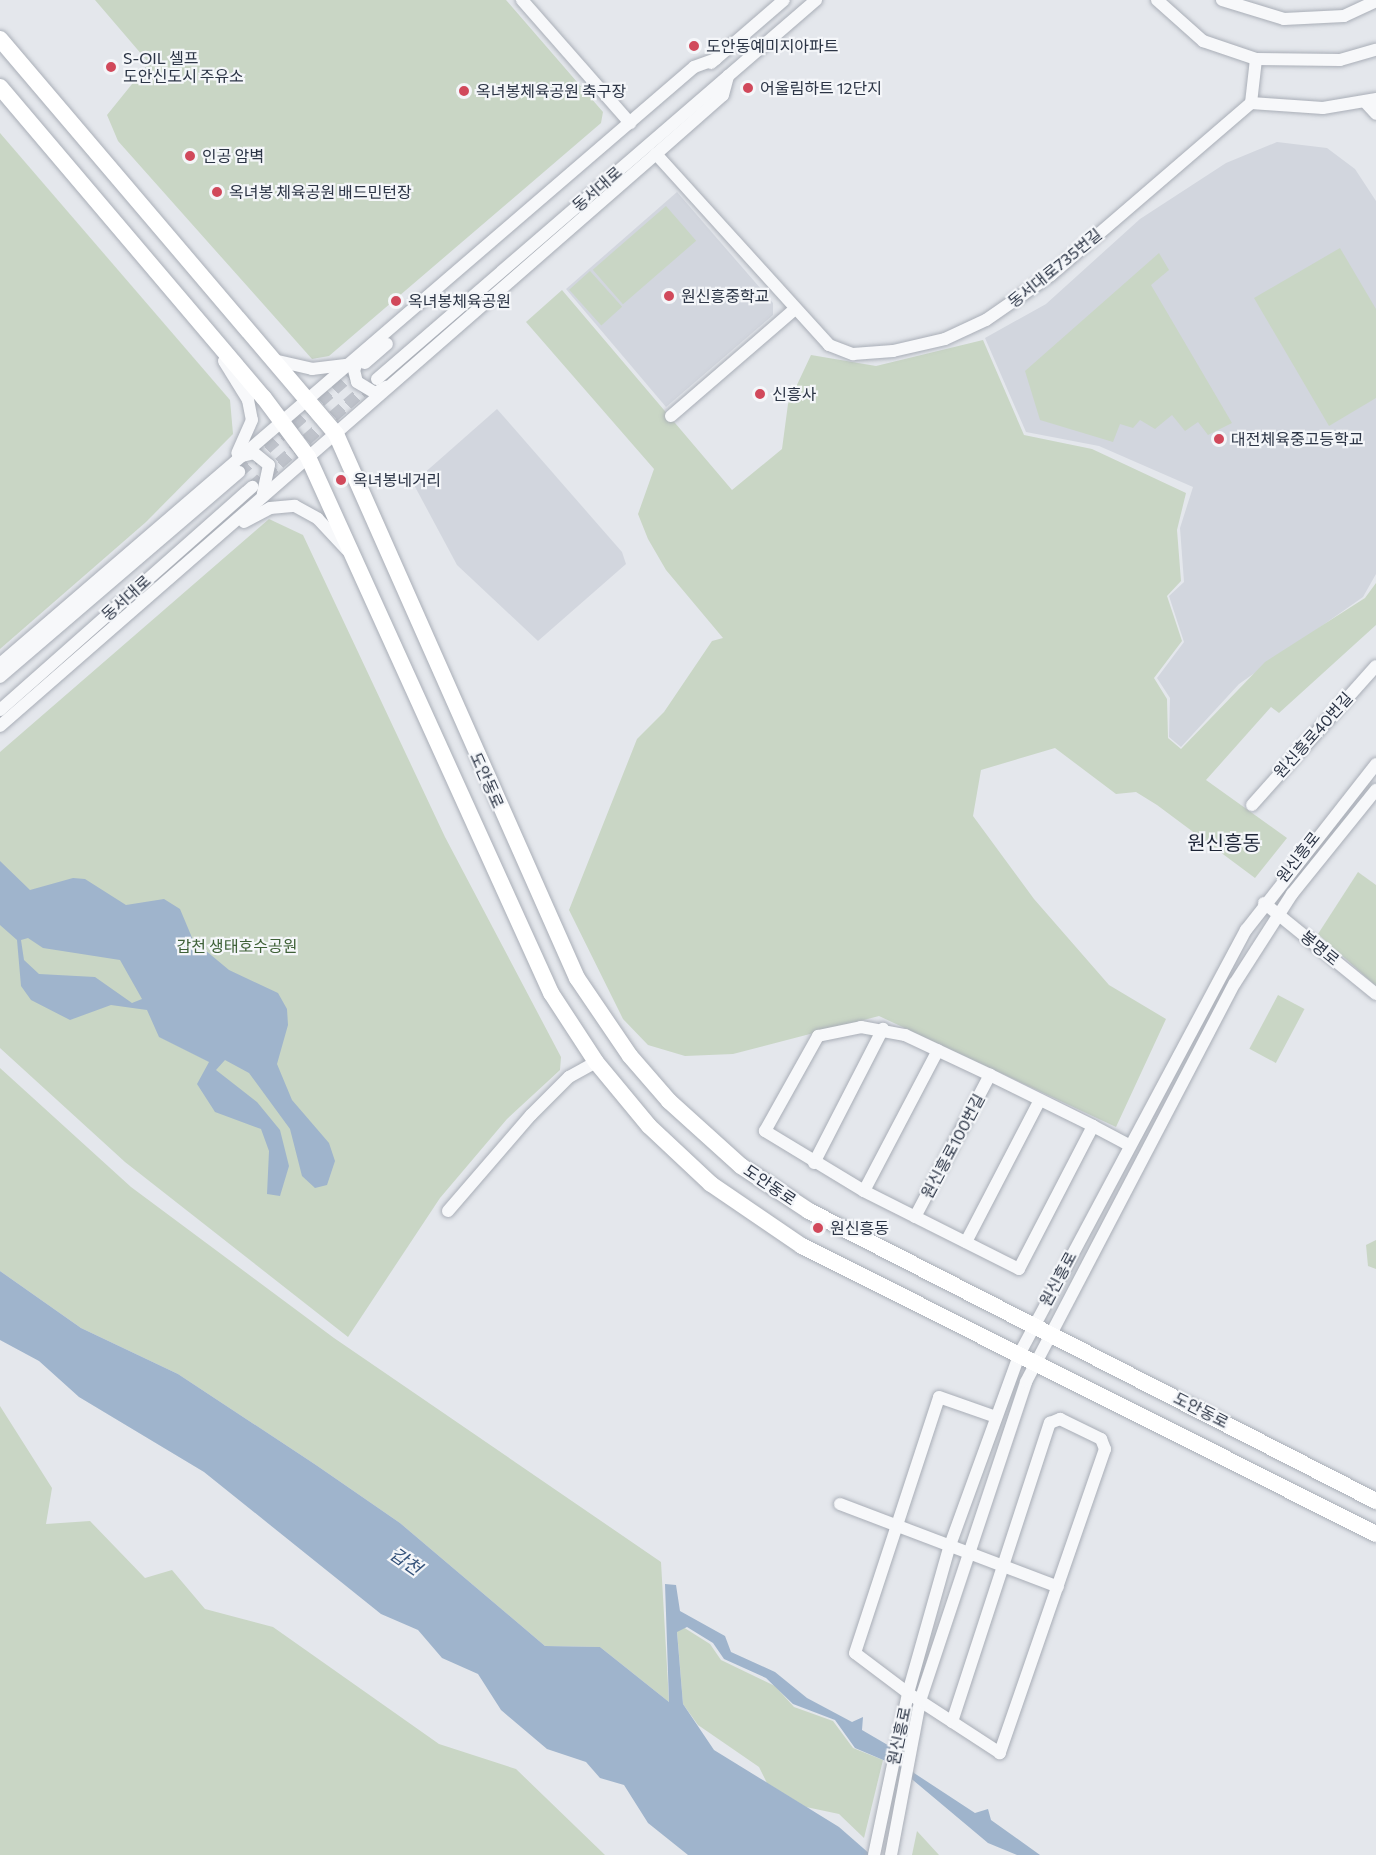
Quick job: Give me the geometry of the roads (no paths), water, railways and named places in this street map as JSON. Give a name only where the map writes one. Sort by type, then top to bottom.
[{"type":"main road","name":"도안동로","points":[[0,39],[278,361],[336,434],[550,923],[577,978],[630,1056],[708,1137],[788,1198],[1376,1501]]},
{"type":"main road","name":"도안동로","points":[[0,87],[204,326],[282,421],[308,457],[519,928],[551,993],[620,1094],[703,1176],[786,1236],[1376,1533]]},
{"type":"street","points":[[522,0],[630,123]]},
{"type":"street","name":"동서대로","points":[[366,356],[784,0]]},
{"type":"street","name":"동서대로","points":[[377,379],[816,0]]},
{"type":"street","points":[[1157,0],[1203,40],[1256,58],[1340,60],[1376,50]]},
{"type":"street","points":[[1222,0],[1235,8],[1302,19],[1344,16],[1376,1]]},
{"type":"street","points":[[1256,58],[1251,103],[1323,108],[1371,101],[1376,114]]},
{"type":"street","points":[[396,382],[375,393],[357,382],[354,370],[366,356],[694,67],[716,59]]},
{"type":"street","points":[[0,726],[723,95],[728,76]]},
{"type":"street","name":"동서대로735번길","points":[[656,154],[794,310],[829,345],[853,354],[919,346],[964,330],[1051,275],[1251,103]]},
{"type":"street","points":[[671,416],[794,310]]},
{"type":"street","points":[[204,326],[248,400],[252,420],[234,458]]},
{"type":"street","points":[[0,664],[234,458],[310,400],[352,363],[366,356]]},
{"type":"street","points":[[278,361],[312,369],[352,363]]},
{"type":"street","points":[[234,458],[254,453],[269,465],[270,480],[260,500]]},
{"type":"street","name":"동서대로","points":[[0,677],[239,472]]},
{"type":"street","name":"동서대로","points":[[0,710],[252,486]]},
{"type":"street","points":[[213,542],[270,508],[295,506],[318,519],[349,552]]},
{"type":"street","name":"원신흥로40번길","points":[[1252,805],[1376,666]]},
{"type":"street","name":"원신흥로","points":[[891,1855],[920,1701],[1028,1357],[1034,1325],[1128,1145],[1264,903],[1376,764]]},
{"type":"street","name":"원신흥로","points":[[874,1855],[908,1693],[949,1548],[996,1417],[1028,1357],[1050,1333],[1234,983],[1278,914],[1376,790]]},
{"type":"street","name":"봉명로","points":[[1264,903],[1376,994]]},
{"type":"street","name":"원신흥로100번길","points":[[814,1164],[765,1131],[818,1036],[861,1027],[883,1029],[938,1050],[1128,1145]]},
{"type":"street","points":[[883,1029],[814,1164],[1019,1269],[1093,1126]]},
{"type":"street","points":[[864,1191],[938,1050]]},
{"type":"street","points":[[448,1212],[531,1115],[569,1077],[596,1062]]},
{"type":"street","name":"원신흥로100번길","points":[[915,1217],[990,1075]]},
{"type":"street","points":[[966,1242],[1040,1100]]},
{"type":"street","points":[[952,1722],[1001,1566],[1050,1423],[1060,1419],[1101,1439],[1105,1449],[1000,1754],[908,1693],[855,1653],[894,1528],[939,1397],[996,1417]]},
{"type":"street","points":[[840,1504],[894,1528],[1058,1587]]},
{"type":"water","points":[[0,861],[30,890],[73,878],[85,879],[126,905],[164,899],[180,909],[193,940],[229,970],[278,993],[287,1009],[288,1025],[277,1064],[292,1100],[329,1143],[335,1161],[327,1185],[315,1188],[302,1176],[290,1129],[249,1073],[225,1060],[216,1070],[257,1102],[280,1130],[289,1166],[280,1196],[267,1194],[269,1151],[261,1129],[215,1112],[197,1084],[209,1062],[159,1037],[147,1010],[111,1005],[70,1020],[31,1000],[21,986],[17,940],[0,925]],"holes":[[[28,938],[43,948],[120,960],[142,999],[132,1003],[95,977],[39,974],[24,960],[21,940]]]},
{"type":"water","name":"갑천","points":[[0,1271],[81,1328],[178,1374],[316,1465],[400,1523],[545,1646],[600,1647],[669,1702],[665,1584],[676,1585],[680,1611],[725,1636],[731,1652],[775,1672],[807,1698],[852,1722],[863,1717],[862,1730],[898,1751],[914,1773],[975,1813],[988,1809],[991,1820],[1040,1855],[1017,1855],[988,1843],[895,1765],[855,1748],[835,1720],[793,1704],[766,1678],[724,1659],[713,1643],[687,1627],[677,1632],[683,1704],[714,1750],[839,1827],[871,1855],[688,1855],[648,1823],[624,1785],[600,1778],[586,1762],[547,1749],[501,1710],[478,1674],[442,1658],[418,1630],[381,1614],[204,1472],[79,1397],[39,1361],[0,1340]]},
{"type":"tunnel","points":[[239,472],[360,367]]},
{"type":"tunnel","points":[[252,487],[374,381]]},
{"type":"place","name":"도안동예미지아파트","points":[[694,46]]},
{"type":"place","name":"S-OIL 셀프 도안신도시 주유소","points":[[111,67]]},
{"type":"place","name":"어울림하트 12단지","points":[[748,88]]},
{"type":"place","name":"옥녀봉체육공원 축구장","points":[[464,91]]},
{"type":"place","name":"인공 암벽","points":[[190,156]]},
{"type":"place","name":"옥녀봉 체육공원 배드민턴장","points":[[217,192]]},
{"type":"place","name":"원신흥중학교","points":[[669,296]]},
{"type":"place","name":"옥녀봉체육공원","points":[[396,301]]},
{"type":"place","name":"신흥사","points":[[760,394]]},
{"type":"place","name":"대전체육중고등학교","points":[[1219,439]]},
{"type":"place","name":"옥녀봉네거리","points":[[341,480]]},
{"type":"place","name":"원신흥동","points":[[818,1228]]},
{"type":"district","name":"원신흥동","points":[[1224,842]]},
{"type":"park label","name":"갑천 생태호수공원","points":[[237,946]]}]
